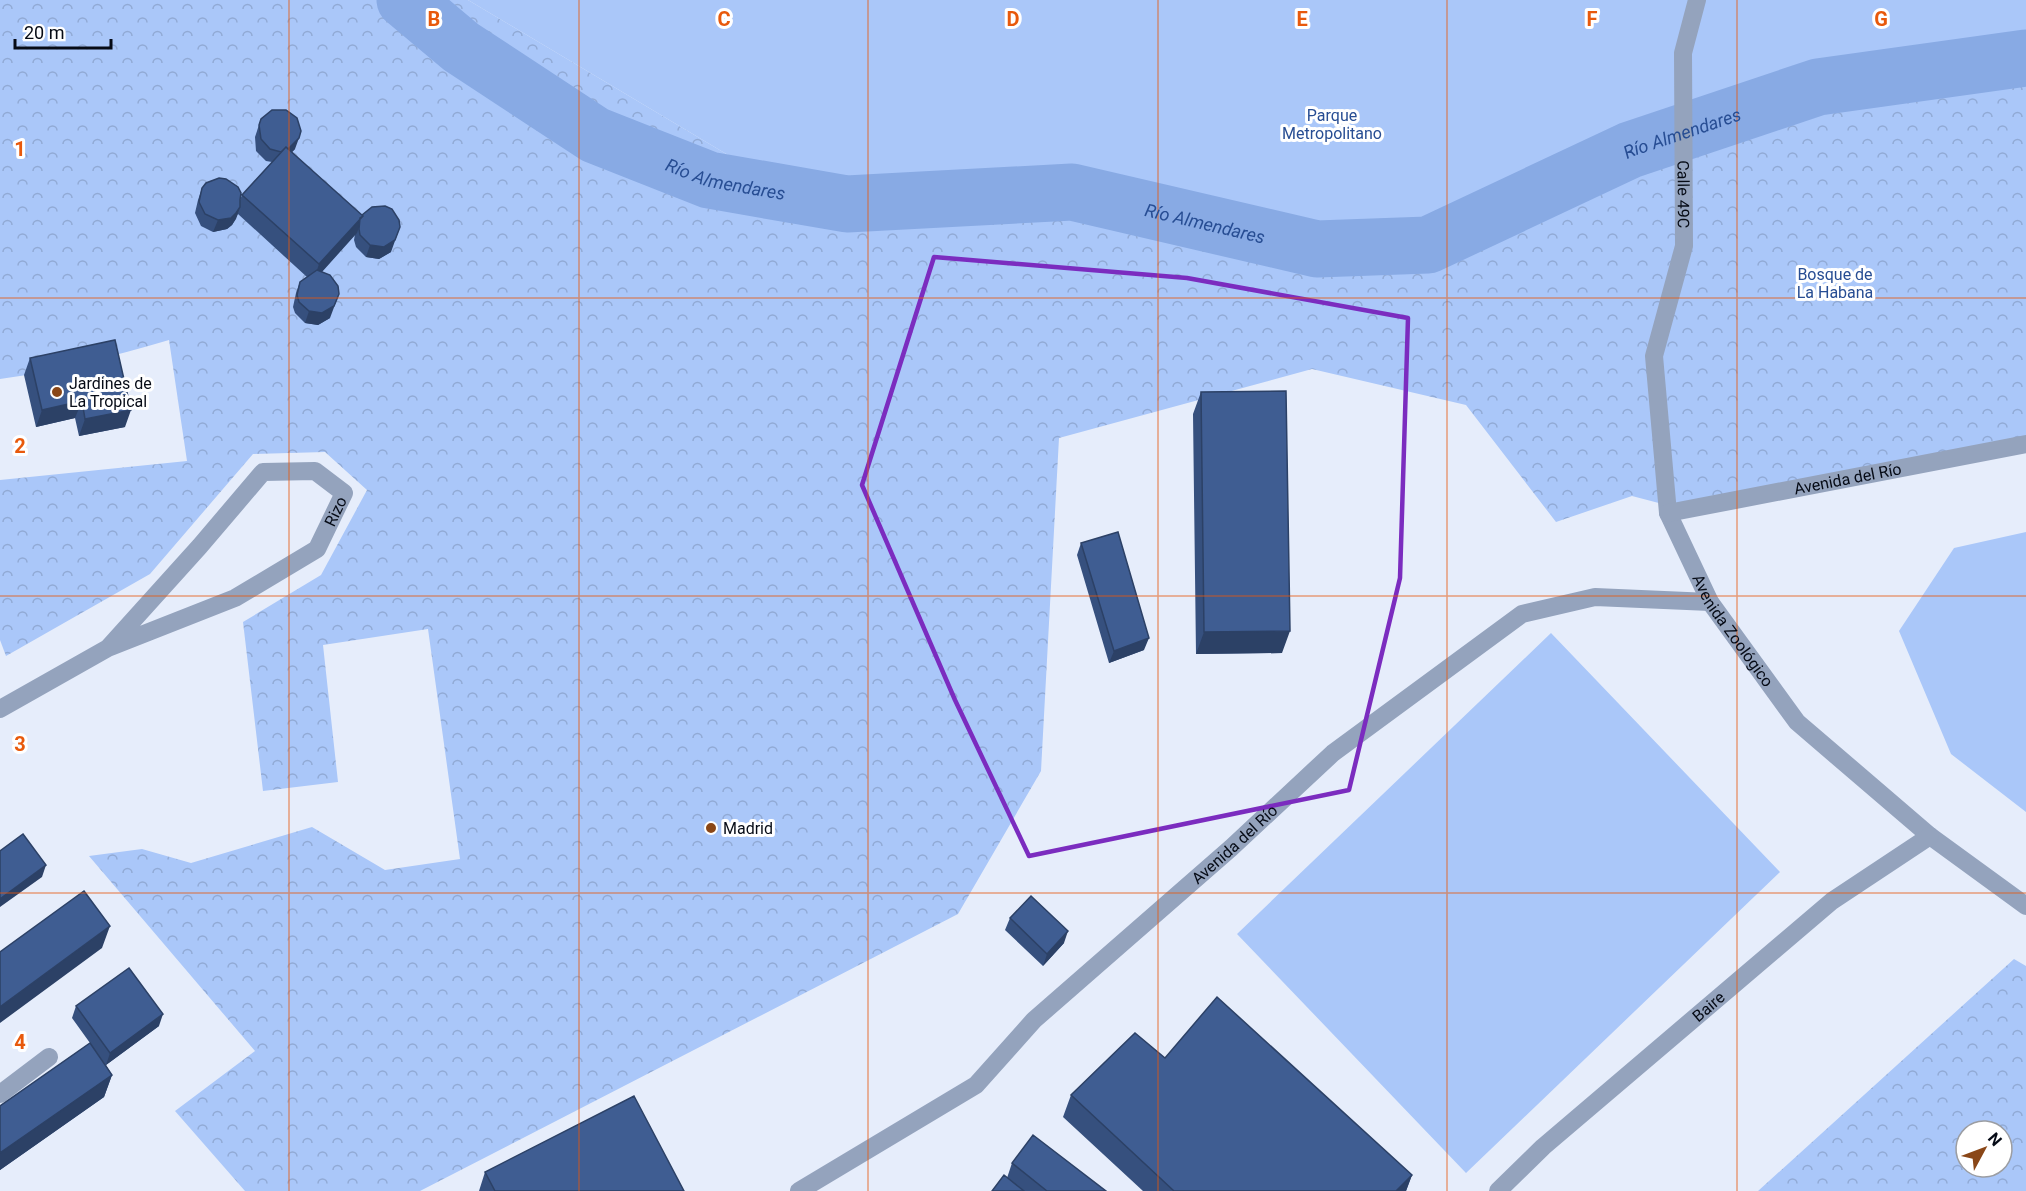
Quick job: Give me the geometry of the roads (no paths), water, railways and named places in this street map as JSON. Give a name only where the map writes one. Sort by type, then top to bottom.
[{"type":"street","name":"Calle 49C","points":[[1684,246],[1683,52],[1697,0]]},
{"type":"street","name":"Avenida Zoológico","points":[[1684,246],[1654,356],[1668,513],[1710,602],[1797,722],[1930,836],[2026,906]]},
{"type":"street","name":"Avenida del Río","points":[[1668,513],[2026,444]]},
{"type":"street","name":"Rizo","points":[[0,709],[108,648],[235,598],[316,549],[344,493],[315,471],[263,472],[108,648]]},
{"type":"street","name":"Avenida del Río","points":[[799,1191],[976,1085],[1034,1020],[1231,848],[1333,753],[1522,614],[1595,597],[1710,602]]},
{"type":"street","name":"Baire","points":[[1498,1191],[1543,1147],[1832,901],[1930,836]]},
{"type":"street","points":[[0,1094],[48,1057]]},
{"type":"waterway","name":"Río Almendares","points":[[405,0],[461,47],[595,135],[709,180],[847,204],[1072,192],[1317,249],[1428,245],[1630,150],[1818,87],[2026,58]]},
{"type":"place","name":"Jardines de La Tropical","points":[[57,392]]},
{"type":"place","name":"Madrid","points":[[711,828]]},
{"type":"park label","name":"Parque Metropolitano","points":[[1332,124]]},
{"type":"park label","name":"Bosque de La Habana","points":[[1835,283]]}]
